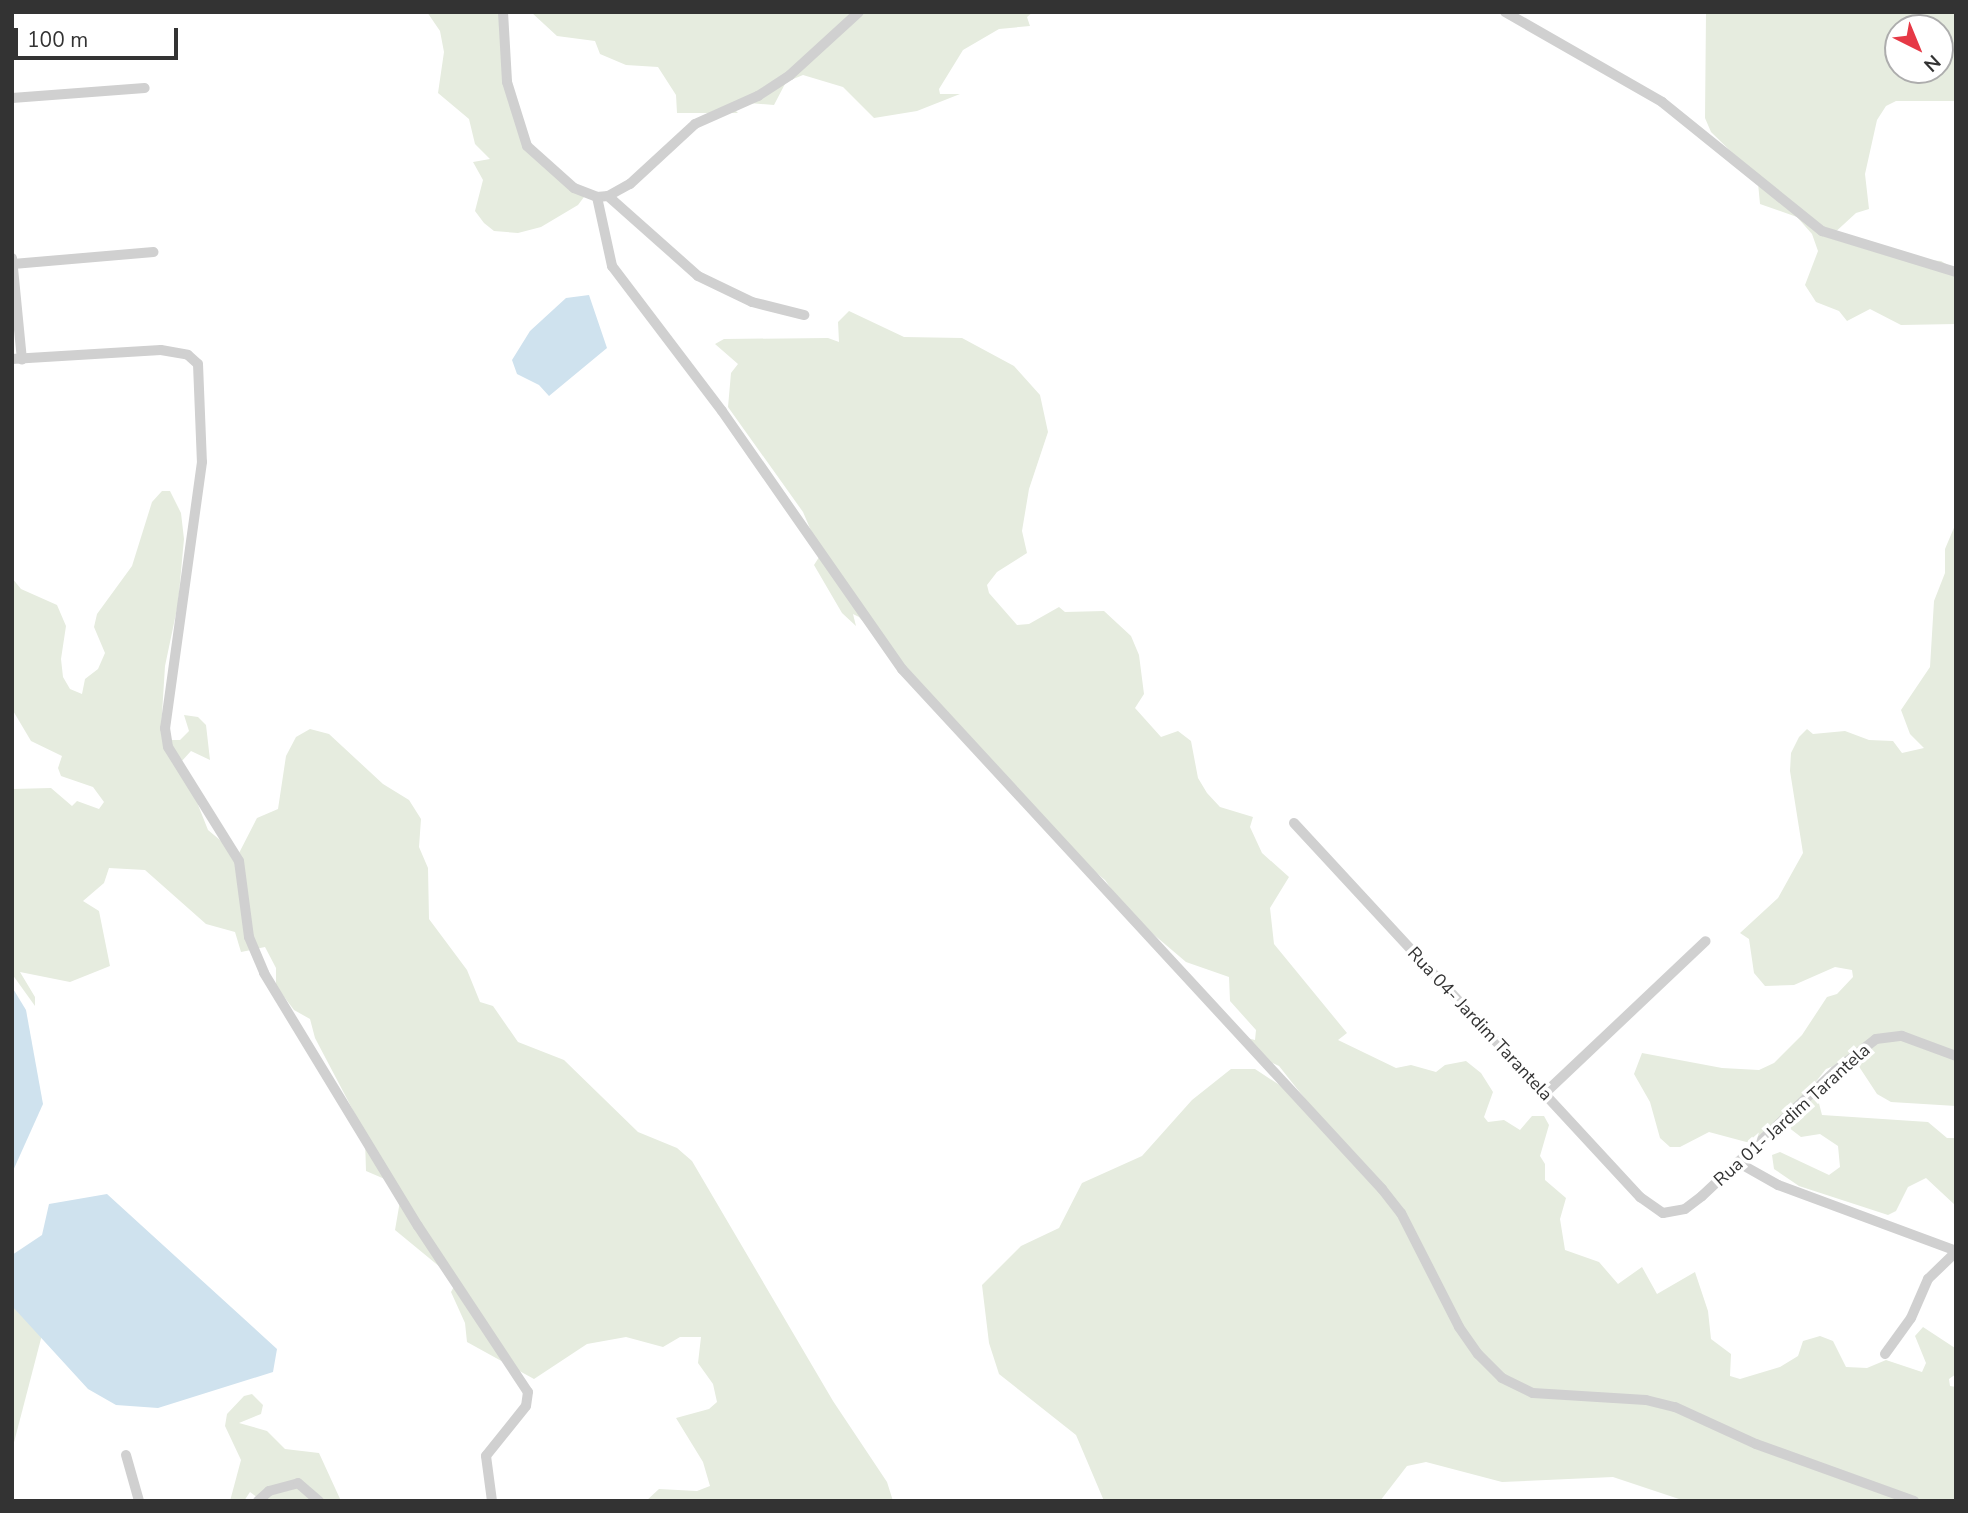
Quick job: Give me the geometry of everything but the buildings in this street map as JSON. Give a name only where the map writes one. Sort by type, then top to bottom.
[{"type":"street","points":[[503,12],[507,82],[527,146],[575,188],[602,197],[698,275],[752,302],[804,316]]},
{"type":"street","points":[[602,197],[630,184],[695,124],[758,96],[790,75],[859,12]]},
{"type":"street","points":[[1505,12],[1662,102],[1822,231],[1956,272]]},
{"type":"street","points":[[12,99],[145,88]]},
{"type":"street","points":[[602,197],[612,266],[722,411],[885,647],[1018,799],[1238,1029],[1382,1189],[1401,1213],[1459,1327],[1502,1378],[1533,1393],[1646,1400],[1675,1407],[1756,1444],[1914,1501]]},
{"type":"street","points":[[13,264],[153,252]]},
{"type":"street","points":[[12,258],[17,360],[161,350],[188,355],[200,373],[202,463],[170,689],[168,747],[239,861],[249,937],[264,973],[418,1226],[528,1391],[526,1406],[486,1456],[492,1501]]},
{"type":"street","name":"Rua 04- Jardim Tarantela","points":[[1294,823],[1640,1197],[1653,1208],[1672,1213]]},
{"type":"street","points":[[1545,1093],[1706,941]]},
{"type":"street","name":"Rua 01- Jardim Tarantela","points":[[1672,1213],[1685,1209],[1739,1163],[1835,1071],[1876,1039],[1902,1036],[1956,1056]]},
{"type":"street","points":[[1739,1163],[1778,1185],[1956,1251],[1928,1279],[1911,1318],[1885,1354]]},
{"type":"street","points":[[126,1455],[139,1501]]},
{"type":"street","points":[[258,1501],[269,1491],[298,1483],[319,1501]]},
{"type":"shaded area","points":[[427,12],[501,12],[504,69],[527,143],[584,197],[578,205],[541,227],[518,233],[494,231],[484,223],[475,211],[483,180],[473,162],[490,159],[475,144],[469,119],[438,93],[444,52],[440,31]]},
{"type":"shaded area","points":[[531,12],[1033,12],[1027,17],[1030,26],[999,29],[963,50],[939,89],[940,94],[960,94],[917,111],[874,118],[843,87],[803,75],[786,82],[774,105],[749,103],[733,108],[738,113],[677,113],[676,95],[658,67],[626,65],[600,54],[595,41],[557,36]]},
{"type":"shaded area","points":[[1706,12],[1956,12],[1956,101],[1896,101],[1886,106],[1877,120],[1865,174],[1869,209],[1856,213],[1831,236],[1912,259],[1941,261],[1956,270],[1956,324],[1901,325],[1870,309],[1847,321],[1839,311],[1816,302],[1805,285],[1818,251],[1812,234],[1797,217],[1760,204],[1758,183],[1751,171],[1711,132],[1705,118]]},
{"type":"shaded area","points":[[849,311],[904,337],[962,338],[1014,366],[1040,395],[1048,432],[1029,489],[1022,531],[1027,553],[997,572],[987,585],[989,593],[1017,625],[1029,624],[1059,607],[1065,612],[1104,611],[1131,636],[1139,655],[1144,694],[1135,708],[1161,737],[1178,731],[1191,741],[1198,778],[1207,793],[1220,807],[1253,817],[1250,827],[1262,853],[1289,877],[1270,908],[1274,944],[1347,1033],[1338,1040],[1396,1068],[1411,1065],[1436,1072],[1445,1065],[1466,1061],[1481,1073],[1493,1092],[1484,1117],[1488,1122],[1504,1120],[1520,1130],[1532,1116],[1544,1116],[1549,1125],[1540,1156],[1545,1164],[1545,1180],[1566,1198],[1560,1219],[1565,1250],[1599,1262],[1618,1284],[1642,1267],[1657,1294],[1695,1272],[1708,1311],[1711,1339],[1731,1354],[1730,1376],[1740,1379],[1780,1367],[1798,1356],[1803,1341],[1820,1336],[1833,1341],[1846,1367],[1867,1368],[1886,1360],[1922,1372],[1926,1363],[1915,1336],[1923,1327],[1955,1348],[1956,1374],[1949,1379],[1950,1386],[1956,1387],[1956,1501],[1685,1501],[1613,1477],[1502,1482],[1426,1462],[1407,1466],[1380,1501],[1104,1501],[1076,1435],[999,1374],[989,1343],[982,1285],[1021,1246],[1059,1228],[1082,1183],[1142,1156],[1192,1100],[1231,1069],[1255,1069],[1310,1105],[1279,1066],[1254,1054],[1243,1037],[1255,1040],[1256,1030],[1230,1001],[1229,977],[1186,962],[1126,911],[1105,880],[1061,844],[859,617],[853,614],[856,626],[842,613],[814,565],[821,554],[803,512],[728,407],[731,373],[738,364],[715,344],[724,339],[828,338],[839,342],[838,322]]},
{"type":"shaded area","points":[[162,491],[170,491],[181,513],[184,539],[178,604],[165,666],[161,730],[168,740],[180,740],[189,731],[184,715],[198,717],[206,725],[210,760],[191,751],[181,762],[208,830],[238,855],[257,818],[278,809],[286,756],[296,737],[310,729],[329,734],[383,784],[409,800],[421,819],[419,847],[428,868],[429,919],[467,970],[480,1002],[493,1006],[518,1042],[564,1060],[638,1132],[677,1148],[692,1161],[833,1401],[887,1482],[893,1501],[646,1501],[659,1489],[697,1491],[710,1486],[703,1462],[676,1418],[709,1409],[717,1402],[713,1384],[698,1363],[701,1337],[680,1337],[663,1347],[626,1337],[587,1344],[534,1379],[467,1342],[465,1323],[451,1292],[457,1281],[395,1230],[400,1201],[387,1180],[366,1171],[365,1139],[355,1114],[315,1038],[310,1019],[294,1010],[276,986],[276,968],[265,947],[241,952],[235,932],[206,924],[145,870],[109,868],[104,883],[83,901],[99,911],[110,966],[70,982],[20,972],[35,997],[35,1006],[12,974],[12,789],[51,788],[72,806],[77,801],[99,809],[104,802],[93,787],[61,776],[58,768],[62,756],[31,741],[12,709],[12,578],[21,589],[57,605],[66,626],[61,659],[63,677],[70,689],[82,694],[85,679],[98,669],[105,653],[94,627],[97,614],[132,566],[152,502]]},
{"type":"shaded area","points":[[1956,523],[1956,1106],[1891,1102],[1877,1094],[1858,1065],[1841,1063],[1826,1069],[1814,1084],[1822,1115],[1928,1122],[1947,1138],[1956,1138],[1956,1206],[1926,1178],[1908,1187],[1896,1211],[1888,1215],[1799,1186],[1774,1169],[1772,1155],[1780,1152],[1829,1175],[1840,1167],[1838,1146],[1820,1134],[1801,1137],[1788,1127],[1750,1143],[1709,1132],[1680,1147],[1670,1147],[1660,1138],[1650,1102],[1634,1074],[1642,1053],[1722,1068],[1759,1070],[1774,1063],[1802,1035],[1827,997],[1837,994],[1853,977],[1852,970],[1835,967],[1794,985],[1765,986],[1754,973],[1749,939],[1740,933],[1778,898],[1803,853],[1790,771],[1791,753],[1799,737],[1807,729],[1813,734],[1845,731],[1869,740],[1893,741],[1902,753],[1924,748],[1910,734],[1901,710],[1930,667],[1934,601],[1945,573],[1945,549]]},
{"type":"shaded area","points":[[12,1267],[43,1331],[12,1450]]},
{"type":"shaded area","points":[[252,1394],[263,1405],[261,1414],[239,1423],[267,1431],[285,1449],[319,1453],[341,1501],[262,1501],[250,1492],[244,1501],[230,1501],[241,1460],[225,1426],[227,1414],[244,1396]]},
{"type":"water","points":[[589,295],[607,348],[549,396],[539,385],[517,374],[512,360],[530,331],[566,298]]},
{"type":"water","points":[[12,987],[26,1010],[43,1104],[12,1173]]},
{"type":"water","points":[[107,1194],[277,1349],[273,1372],[158,1408],[116,1405],[88,1389],[12,1306],[12,1255],[42,1235],[49,1204]]}]
